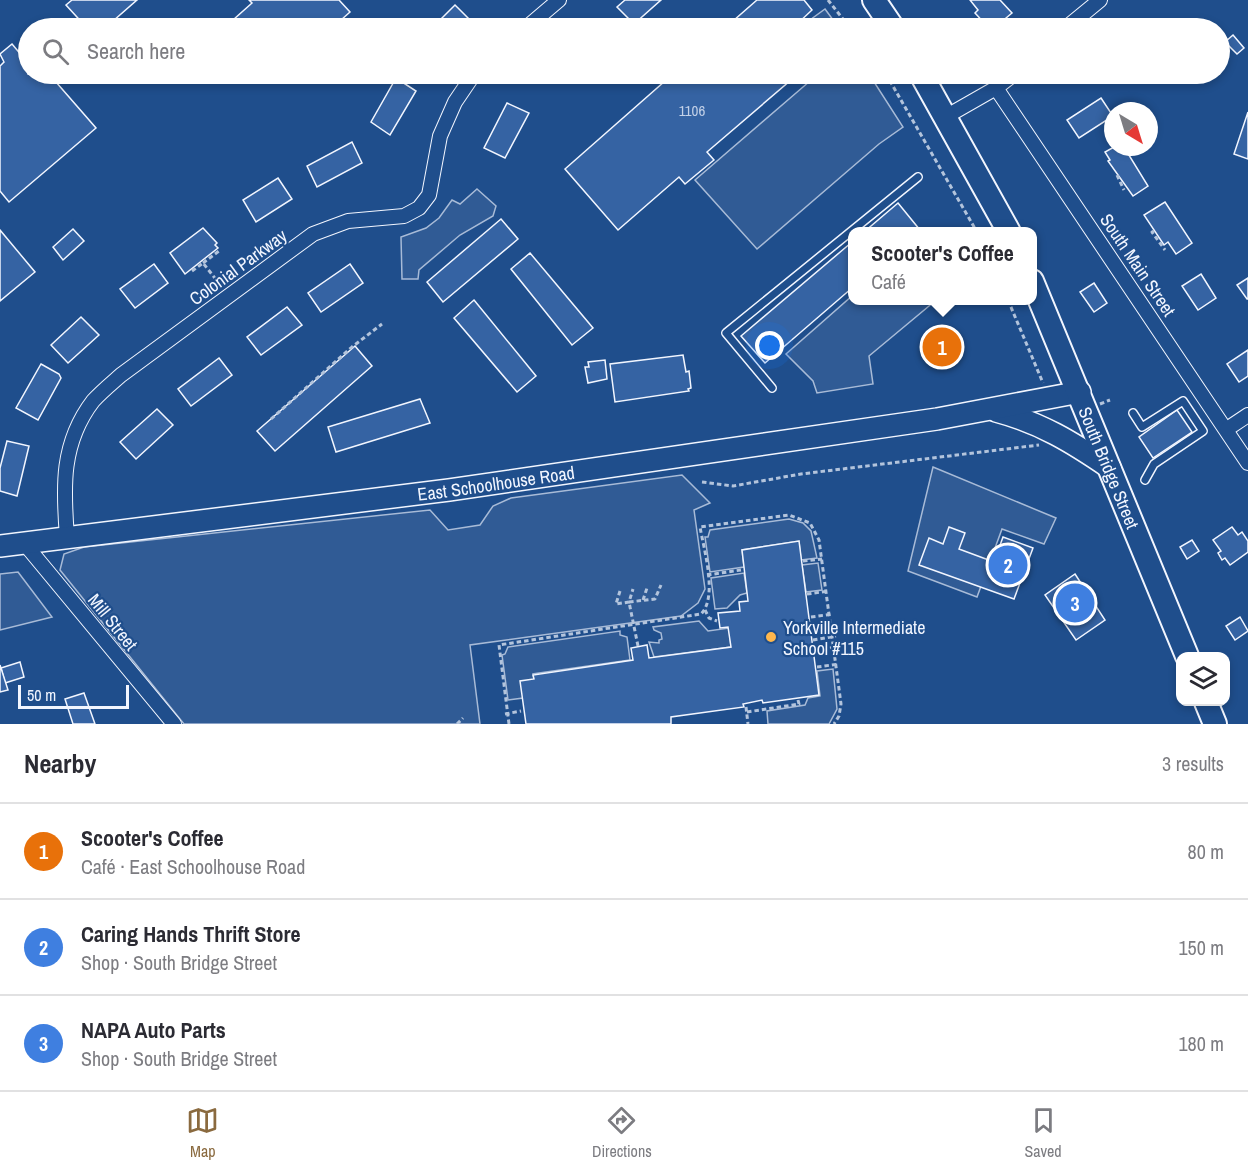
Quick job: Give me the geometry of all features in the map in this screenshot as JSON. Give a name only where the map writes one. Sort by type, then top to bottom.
[{"type":"highway","points":[[874,0],[886,18]]},
{"type":"highway","points":[[927,84],[947,116],[1006,227]]},
{"type":"highway","name":"South Bridge Street","points":[[1037,293],[1080,392],[1185,652]]},
{"type":"highway","points":[[1208,706],[1215,724]]},
{"type":"main road","name":"East Schoolhouse Road","points":[[0,546],[449,490],[917,422],[1080,392]]},
{"type":"main road","name":"East Schoolhouse Road","points":[[990,409],[1031,421],[1070,441],[1110,468]]},
{"type":"street","points":[[538,18],[559,0]]},
{"type":"street","points":[[1078,18],[1100,0]]},
{"type":"street","name":"Colonial Parkway","points":[[66,537],[64,469],[76,432],[93,401],[121,375],[314,234],[348,221],[404,216],[419,208],[429,195],[440,136],[455,102],[467,84]]},
{"type":"street","points":[[947,116],[1001,84]]},
{"type":"street","name":"South Main Street","points":[[996,88],[1248,463]]},
{"type":"street","points":[[1227,429],[1248,415]]},
{"type":"street","name":"Mill Street","points":[[24,543],[174,724]]},
{"type":"lane","points":[[856,227],[918,177]]},
{"type":"lane","points":[[772,388],[726,333],[848,234]]},
{"type":"lane","points":[[1133,413],[1142,427],[1183,401],[1203,431],[1154,465],[1145,480]]},
{"type":"path","points":[[828,0],[842,18]]},
{"type":"path","points":[[892,84],[975,227]]},
{"type":"path","points":[[1117,175],[1124,190]]},
{"type":"path","points":[[1154,231],[1152,232],[1165,250]]},
{"type":"path","points":[[194,269],[219,251]]},
{"type":"path","points":[[202,264],[218,282]]},
{"type":"path","points":[[1010,305],[1035,365]]},
{"type":"path","points":[[271,419],[352,347],[382,324]]},
{"type":"path","points":[[702,482],[733,486],[801,474],[1040,445],[1045,441]]},
{"type":"path","points":[[509,724],[499,645],[695,616],[705,610],[710,600],[700,527],[789,515],[806,520],[817,534],[828,592],[837,664],[841,710],[834,724]]},
{"type":"path","points":[[803,561],[822,559]]},
{"type":"path","points":[[707,575],[741,570]]},
{"type":"path","points":[[620,591],[616,604],[655,599],[661,585]]},
{"type":"path","points":[[642,601],[647,588]]},
{"type":"path","points":[[633,589],[629,602],[636,625],[638,646]]},
{"type":"path","points":[[807,594],[828,592]]},
{"type":"path","points":[[705,610],[709,618],[717,621]]},
{"type":"path","points":[[811,617],[831,615]]},
{"type":"path","points":[[813,640],[834,636]]},
{"type":"path","points":[[815,650],[835,647]]},
{"type":"path","points":[[817,667],[837,664]]},
{"type":"path","points":[[748,724],[746,709],[799,704],[798,700]]},
{"type":"path","points":[[507,714],[521,711]]},
{"type":"path","points":[[457,724],[463,718]]},
{"type":"shaded area","points":[[825,9],[832,18],[813,18]]},
{"type":"shaded area","points":[[807,84],[875,84],[903,127],[879,144],[757,249],[695,180]]},
{"type":"shaded area","points":[[477,189],[496,206],[493,216],[460,235],[419,270],[418,279],[402,279],[401,237],[426,228],[439,218],[452,200],[460,204]]},
{"type":"shaded area","points":[[848,300],[848,305],[930,305],[869,356],[873,384],[817,393],[813,381],[786,354]]},
{"type":"shaded area","points":[[933,467],[1056,518],[1044,544],[1002,529],[977,597],[908,571]]},
{"type":"shaded area","points":[[682,475],[710,503],[694,510],[705,589],[698,603],[681,616],[470,645],[480,724],[184,724],[60,570],[64,554],[84,547],[430,510],[448,530],[480,525],[493,506],[511,498]]},
{"type":"shaded area","points":[[789,519],[803,523],[811,531],[817,558],[801,560],[799,541],[742,550],[744,567],[710,572],[705,537],[708,537],[710,530]]},
{"type":"shaded area","points":[[818,563],[822,590],[806,592],[802,565]]},
{"type":"shaded area","points":[[18,572],[52,617],[0,630],[0,574]]},
{"type":"shaded area","points":[[744,573],[747,593],[740,595],[727,608],[715,609],[711,578]]},
{"type":"shaded area","points":[[699,621],[708,631],[729,628],[731,647],[654,657],[649,642],[659,643],[662,639],[661,633],[653,627]]},
{"type":"shaded area","points":[[620,631],[620,635],[627,637],[630,660],[533,674],[534,679],[523,698],[508,700],[502,655],[508,647]]},
{"type":"shaded area","points":[[833,669],[837,709],[829,724],[768,724],[767,711],[805,705],[808,698],[820,696],[817,671]]},
{"type":"building","points":[[72,0],[137,0],[116,18],[78,18],[66,5]]},
{"type":"building","points":[[249,0],[339,0],[350,12],[343,18],[235,18],[252,3]]},
{"type":"building","points":[[625,0],[661,0],[641,18],[628,18],[617,7]]},
{"type":"building","points":[[757,0],[804,0],[812,10],[803,18],[736,18]]},
{"type":"building","points":[[970,0],[1000,0],[1012,13],[1006,18],[980,18],[975,13],[978,10]]},
{"type":"building","points":[[455,5],[468,18],[442,18]]},
{"type":"building","points":[[1233,35],[1244,48],[1237,54],[1230,47],[1230,38]]},
{"type":"building","points":[[12,44],[18,51],[18,84],[58,84],[96,128],[9,202],[0,191],[0,66],[4,62],[0,54]]},
{"type":"building","points":[[393,84],[405,84],[416,91],[390,135],[371,122]]},
{"type":"building","points":[[662,84],[786,84],[707,152],[714,160],[685,184],[679,177],[618,230],[565,169]]},
{"type":"building","points":[[1101,98],[1104,102],[1104,122],[1079,138],[1067,120]]},
{"type":"building","points":[[507,103],[529,113],[505,158],[484,148]]},
{"type":"building","points":[[1248,112],[1248,159],[1234,154]]},
{"type":"building","points":[[352,142],[362,163],[317,187],[307,166]]},
{"type":"building","points":[[1108,156],[1130,156],[1148,186],[1133,196],[1108,161],[1110,160]]},
{"type":"building","points":[[278,178],[292,199],[256,222],[243,200]]},
{"type":"building","points":[[1165,202],[1192,243],[1176,254],[1168,242],[1164,245],[1144,215]]},
{"type":"building","points":[[898,203],[918,227],[870,227]]},
{"type":"building","points":[[501,219],[518,239],[443,302],[427,282]]},
{"type":"building","points":[[203,228],[217,243],[215,245],[218,248],[185,274],[170,253]]},
{"type":"building","points":[[73,229],[84,241],[63,260],[53,247]]},
{"type":"building","points":[[0,230],[35,272],[0,301]]},
{"type":"building","points":[[848,245],[848,291],[765,363],[741,336]]},
{"type":"building","points":[[530,253],[593,328],[572,345],[511,269]]},
{"type":"building","points":[[154,264],[168,283],[135,308],[120,289]]},
{"type":"building","points":[[350,264],[363,283],[321,312],[308,293]]},
{"type":"building","points":[[1201,274],[1216,298],[1198,310],[1182,286]]},
{"type":"building","points":[[1248,278],[1248,299],[1247,299],[1237,285]]},
{"type":"building","points":[[1094,283],[1107,303],[1094,312],[1080,292]]},
{"type":"building","points":[[474,300],[536,376],[517,392],[454,318]]},
{"type":"building","points":[[287,307],[302,325],[261,355],[247,337]]},
{"type":"building","points":[[81,317],[99,335],[68,363],[51,345]]},
{"type":"building","points":[[355,346],[372,366],[275,451],[257,431]]},
{"type":"building","points":[[1248,350],[1248,376],[1239,382],[1227,364]]},
{"type":"building","points":[[683,355],[686,372],[689,371],[691,388],[688,389],[689,391],[615,402],[610,364]]},
{"type":"building","points":[[219,358],[232,375],[191,406],[178,389]]},
{"type":"building","points":[[605,360],[607,379],[588,383],[585,367],[589,367],[588,362]]},
{"type":"building","points":[[41,364],[59,374],[61,378],[38,420],[16,408]]},
{"type":"building","points":[[420,399],[430,423],[336,452],[328,427]]},
{"type":"building","points":[[157,409],[173,425],[136,459],[120,442]]},
{"type":"building","points":[[1177,410],[1192,432],[1153,458],[1139,437]]},
{"type":"building","points":[[7,441],[29,446],[17,496],[0,491],[0,468]]},
{"type":"building","points":[[949,527],[965,533],[959,549],[994,562],[1003,537],[1033,548],[1014,599],[919,565],[929,538],[943,544]]},
{"type":"building","points":[[1232,527],[1238,535],[1242,532],[1248,541],[1248,552],[1230,565],[1225,558],[1222,560],[1218,553],[1221,551],[1213,540]]},
{"type":"building","points":[[1192,540],[1199,551],[1187,559],[1180,547]]},
{"type":"building","name":"Yorkville Intermediate School #115","points":[[799,541],[819,695],[763,703],[762,700],[743,704],[744,707],[671,717],[671,724],[526,724],[520,681],[534,679],[533,675],[633,660],[631,648],[647,645],[649,658],[731,647],[728,627],[720,628],[718,613],[740,611],[739,602],[748,601],[742,550]]},
{"type":"building","points":[[1075,574],[1105,620],[1076,640],[1045,595]]},
{"type":"building","points":[[1240,617],[1248,631],[1235,640],[1226,626]]},
{"type":"building","points":[[20,662],[24,677],[5,683],[1,668]]},
{"type":"building","points":[[0,665],[8,690],[0,692]]},
{"type":"building","points":[[84,693],[95,724],[73,724],[65,699]]},
{"type":"place","name":"Scooter's Coffee","points":[[942,347]]},
{"type":"place","name":"Caring Hands Thrift Store","points":[[1008,565]]},
{"type":"place","name":"NAPA Auto Parts","points":[[1075,603]]},
{"type":"place","name":"Yorkville Intermediate School #115","points":[[771,637]]}]
